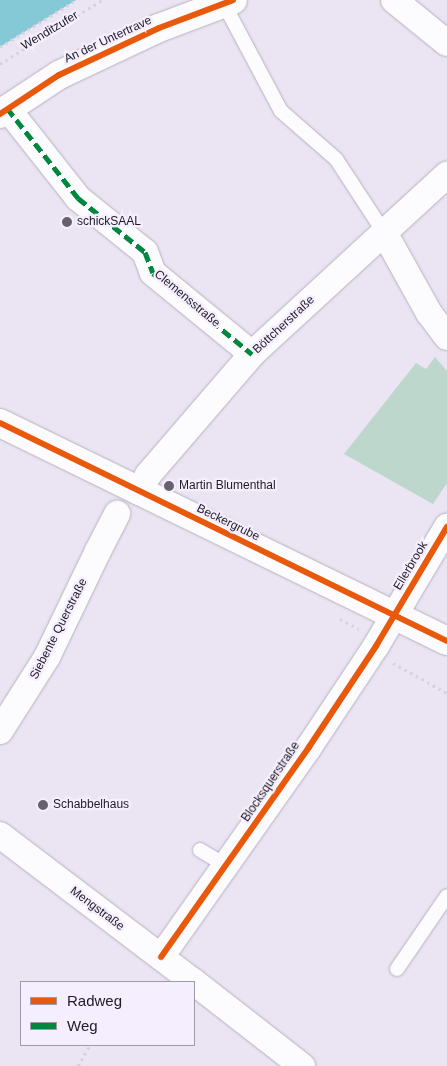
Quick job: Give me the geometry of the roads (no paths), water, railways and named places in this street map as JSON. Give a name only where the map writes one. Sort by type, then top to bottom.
[{"type":"street","points":[[394,0],[447,43]]},
{"type":"street","name":"An der Untertrave","points":[[4,111],[68,71],[159,28],[228,2]]},
{"type":"street","name":"Clemensstraße","points":[[4,111],[78,198],[145,252],[153,273],[252,354]]},
{"type":"street","name":"Böttcherstraße","points":[[135,490],[252,354],[447,175]]},
{"type":"street","points":[[384,234],[429,313],[447,337]]},
{"type":"street","name":"Beckergrube","points":[[0,422],[135,490],[447,641]]},
{"type":"street","name":"Siebente Querstraße","points":[[0,731],[47,656],[117,513],[135,490]]},
{"type":"street","name":"Ellerbrook","points":[[394,615],[447,527]]},
{"type":"street","name":"Blocksquerstraße","points":[[161,957],[265,812],[394,615]]},
{"type":"street","name":"Mengstraße","points":[[0,835],[193,981]]},
{"type":"street","name":"Mengstraße","points":[[195,983],[302,1066]]},
{"type":"lane","points":[[228,2],[281,111],[336,159],[384,234]]},
{"type":"lane","points":[[200,850],[227,866]]},
{"type":"lane","points":[[397,969],[447,896]]},
{"type":"water","points":[[0,0],[76,0],[0,47]]},
{"type":"place","name":"schickSAAL","points":[[67,222]]},
{"type":"place","name":"Martin Blumenthal","points":[[169,486]]},
{"type":"place","name":"Schabbelhaus","points":[[43,805]]}]
